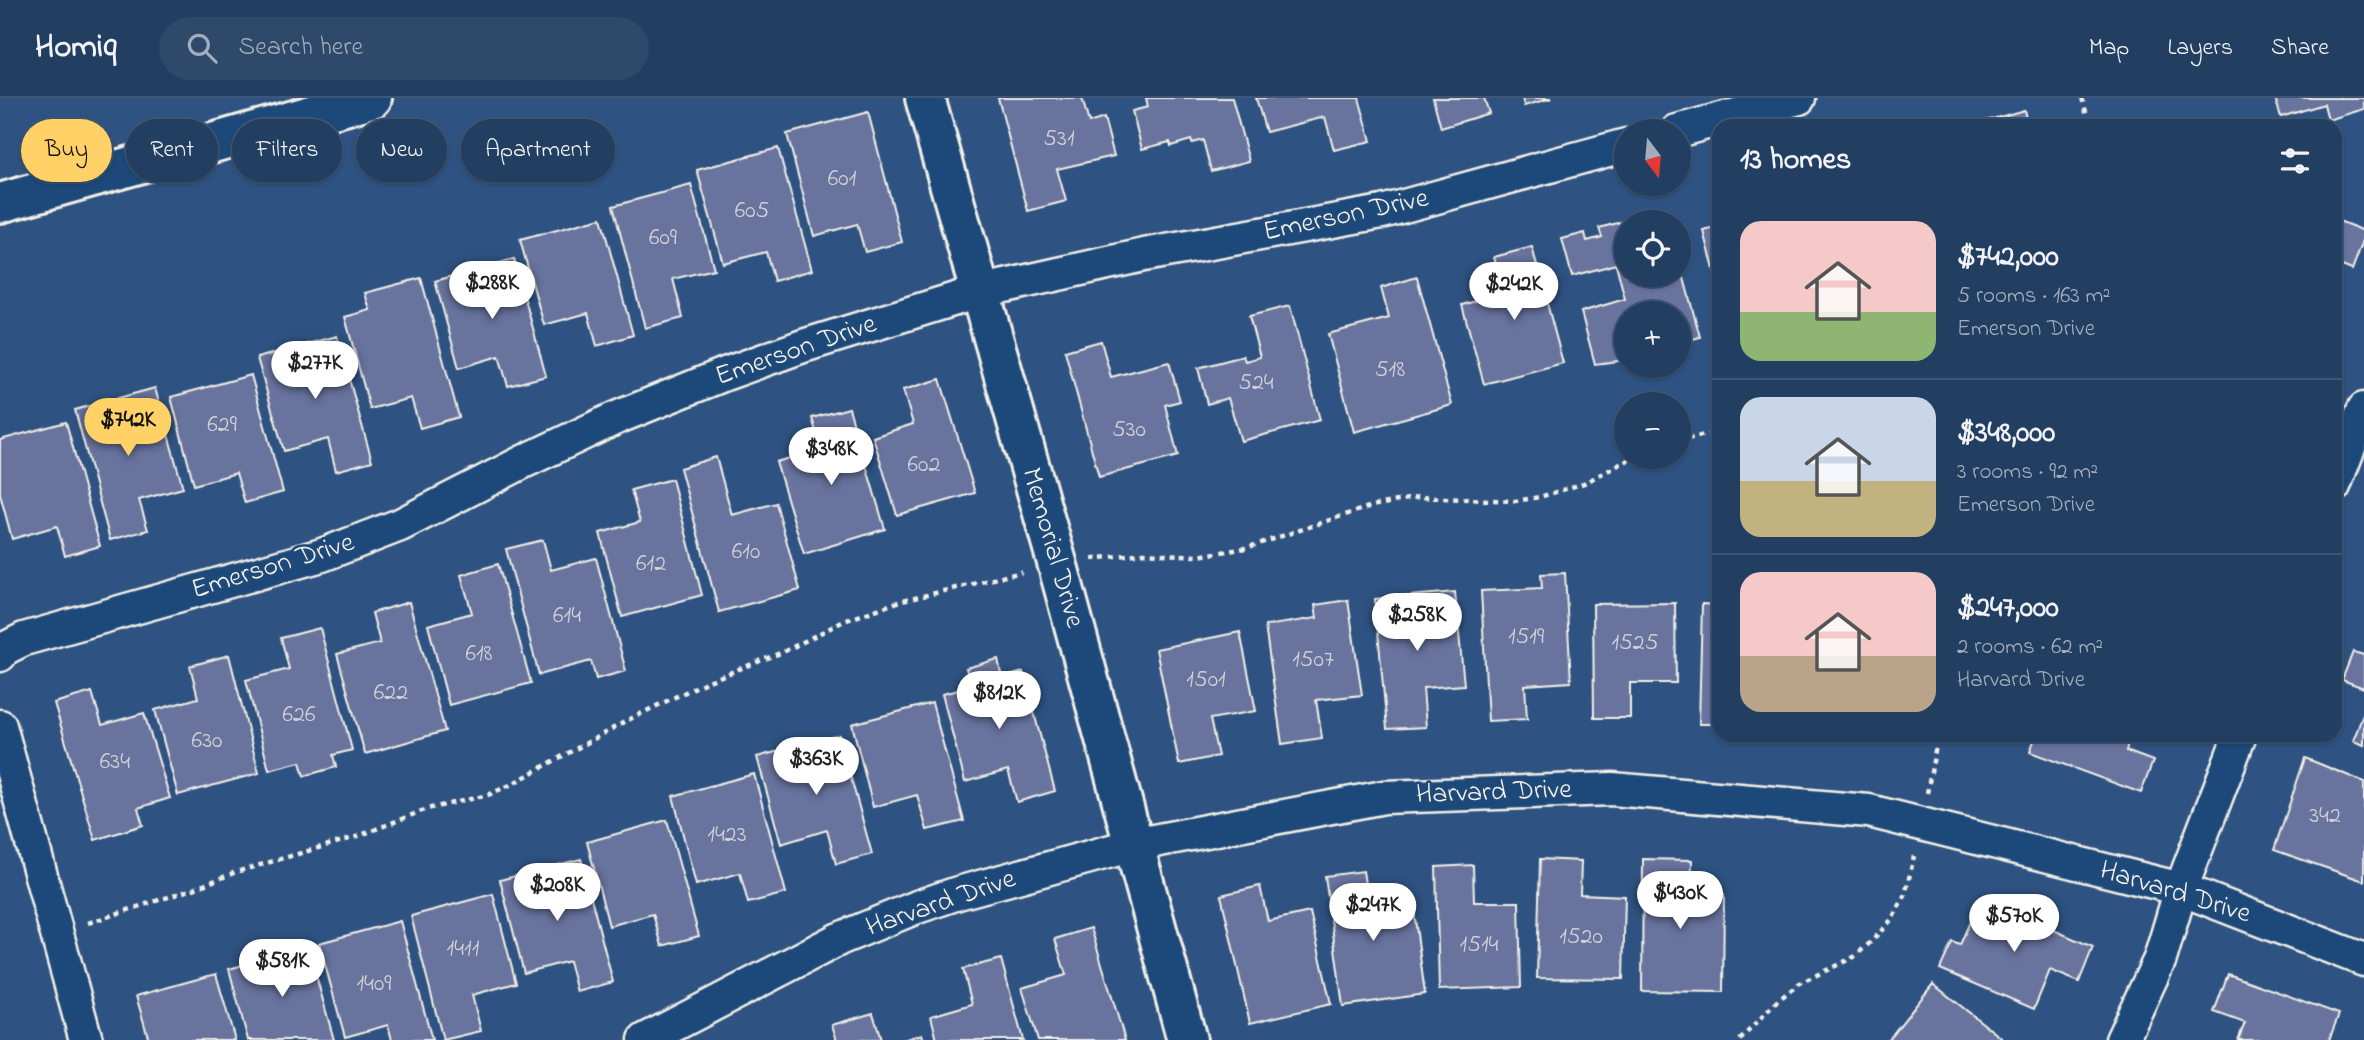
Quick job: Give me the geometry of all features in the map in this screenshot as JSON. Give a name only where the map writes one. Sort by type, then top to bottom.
[{"type":"street","points":[[0,203],[372,98]]},
{"type":"street","name":"Memorial Drive","points":[[925,98],[1058,566],[1187,1040]]},
{"type":"street","points":[[1721,119],[1799,98]]},
{"type":"street","points":[[1691,127],[1712,122]]},
{"type":"street","name":"Emerson Drive","points":[[0,655],[4,649],[24,639],[284,566],[359,541],[400,525],[616,418],[803,346],[978,292],[1144,255],[1382,212],[1614,148]]},
{"type":"street","points":[[2342,465],[2364,408]]},
{"type":"street","points":[[0,726],[86,1040]]},
{"type":"street","points":[[2122,1040],[2160,959],[2181,889],[2237,742]]},
{"type":"street","name":"Harvard Drive","points":[[645,1040],[839,939],[958,893],[1133,845],[1384,797],[1612,789],[1869,811],[2181,889],[2364,960]]},
{"type":"path","points":[[2082,98],[2088,119]]},
{"type":"path","points":[[1691,437],[1712,433]]},
{"type":"path","points":[[1087,560],[1144,553],[1198,556],[1246,548],[1373,506],[1418,497],[1515,501],[1584,483],[1614,467]]},
{"type":"path","points":[[85,923],[196,888],[236,872],[356,837],[427,809],[488,795],[681,694],[783,652],[844,621],[898,602],[1023,572]]},
{"type":"path","points":[[1740,1040],[1784,995],[1854,957],[1892,919],[1905,896],[1937,742]]},
{"type":"building","points":[[998,98],[1082,98],[1089,123],[1104,118],[1114,156],[1057,169],[1066,201],[1028,211]]},
{"type":"building","points":[[1146,98],[1232,98],[1249,161],[1211,171],[1203,140],[1192,143],[1191,140],[1171,146],[1170,142],[1142,149],[1132,111],[1148,107]]},
{"type":"building","points":[[1256,98],[1359,98],[1371,141],[1334,150],[1325,117],[1266,132]]},
{"type":"building","points":[[1433,98],[1484,98],[1489,113],[1441,128]]},
{"type":"building","points":[[1522,98],[1552,98],[1524,106]]},
{"type":"building","points":[[2275,98],[2364,98],[2364,109],[2331,119],[2328,119],[2324,104],[2281,117]]},
{"type":"building","points":[[2024,110],[2026,119],[1993,119]]},
{"type":"building","points":[[868,112],[902,242],[865,252],[857,224],[814,236],[787,134]]},
{"type":"building","points":[[778,148],[812,270],[774,281],[766,252],[723,263],[697,170]]},
{"type":"building","points":[[691,185],[714,269],[673,279],[683,318],[645,328],[613,206]]},
{"type":"building","points":[[601,218],[633,335],[597,346],[588,313],[544,325],[520,240]]},
{"type":"building","points":[[2342,222],[2364,231],[2352,270],[2342,266]]},
{"type":"building","points":[[1614,224],[1614,265],[1572,276],[1562,239],[1585,233],[1587,241],[1602,237],[1599,228]]},
{"type":"building","points":[[1712,229],[1712,262],[1704,231]]},
{"type":"building","points":[[1532,247],[1563,363],[1484,384],[1462,305],[1504,293],[1494,257]]},
{"type":"building","points":[[514,259],[546,376],[508,386],[499,356],[459,368],[435,281]]},
{"type":"building","points":[[1417,277],[1452,405],[1354,432],[1328,334],[1389,318],[1381,288]]},
{"type":"building","points":[[421,278],[459,417],[420,428],[411,398],[370,409],[345,317],[370,310],[365,293]]},
{"type":"building","points":[[1622,287],[1686,287],[1690,301],[1618,301],[1625,299]]},
{"type":"building","points":[[1614,302],[1614,362],[1595,364],[1581,312]]},
{"type":"building","points":[[1691,304],[1700,337],[1691,339]]},
{"type":"building","points":[[1290,306],[1320,420],[1241,441],[1228,398],[1207,404],[1198,368],[1243,356],[1245,361],[1260,357],[1249,316]]},
{"type":"building","points":[[337,336],[372,461],[336,471],[328,439],[284,451],[257,358]]},
{"type":"building","points":[[1101,341],[1111,377],[1169,362],[1180,401],[1165,405],[1178,456],[1099,477],[1065,351]]},
{"type":"building","points":[[251,375],[283,492],[245,503],[236,473],[194,485],[171,397]]},
{"type":"building","points":[[940,379],[975,493],[897,515],[873,437],[913,424],[903,390]]},
{"type":"building","points":[[155,388],[183,488],[139,500],[148,530],[110,540],[75,410]]},
{"type":"building","points":[[849,408],[885,529],[804,554],[776,462],[821,449],[812,418]]},
{"type":"building","points":[[66,422],[100,546],[65,556],[57,526],[12,539],[0,494],[0,440]]},
{"type":"building","points":[[716,457],[732,515],[776,503],[800,590],[719,612],[680,468]]},
{"type":"building","points":[[672,479],[702,595],[622,617],[600,533],[640,522],[631,490]]},
{"type":"building","points":[[543,540],[551,570],[596,558],[626,671],[596,679],[591,661],[539,675],[506,549]]},
{"type":"building","points":[[498,564],[531,683],[449,705],[428,625],[472,613],[461,575]]},
{"type":"building","points":[[1565,573],[1571,682],[1525,685],[1527,719],[1488,721],[1481,591],[1542,588],[1541,574]]},
{"type":"building","points":[[1455,592],[1464,685],[1423,688],[1426,727],[1387,729],[1375,599]]},
{"type":"building","points":[[1348,600],[1362,695],[1316,700],[1322,738],[1282,744],[1265,626],[1317,618],[1315,605]]},
{"type":"building","points":[[409,602],[445,731],[365,754],[337,654],[380,643],[372,613]]},
{"type":"building","points":[[1675,603],[1676,683],[1630,683],[1630,718],[1594,718],[1593,604]]},
{"type":"building","points":[[1702,604],[1712,605],[1712,724],[1699,724]]},
{"type":"building","points":[[320,628],[352,750],[333,755],[336,767],[304,776],[300,762],[269,770],[246,680],[289,669],[281,638]]},
{"type":"building","points":[[1240,632],[1256,711],[1210,719],[1218,756],[1179,764],[1156,649]]},
{"type":"building","points":[[2353,652],[2364,655],[2364,688],[2342,680]]},
{"type":"building","points":[[229,655],[259,773],[178,795],[155,710],[198,698],[190,666]]},
{"type":"building","points":[[998,659],[1002,678],[1023,672],[1055,791],[1017,802],[1008,770],[965,782],[942,694],[971,687],[966,668]]},
{"type":"building","points":[[92,692],[102,725],[144,713],[170,798],[138,808],[143,825],[95,840],[54,703]]},
{"type":"building","points":[[932,703],[964,821],[927,830],[917,795],[873,807],[852,724]]},
{"type":"building","points":[[2364,712],[2364,745],[2353,741]]},
{"type":"building","points":[[839,735],[872,854],[836,864],[827,830],[781,844],[757,757]]},
{"type":"building","points":[[2034,742],[2128,742],[2126,751],[2153,761],[2141,793],[2030,752]]},
{"type":"building","points":[[2305,758],[2364,782],[2364,881],[2274,850]]},
{"type":"building","points":[[754,774],[786,893],[748,903],[740,873],[696,885],[673,796]]},
{"type":"building","points":[[667,820],[699,936],[662,946],[653,914],[609,926],[587,842]]},
{"type":"building","points":[[581,859],[613,982],[577,992],[569,961],[524,973],[500,880]]},
{"type":"building","points":[[1540,859],[1581,861],[1580,894],[1625,896],[1623,979],[1537,978]]},
{"type":"building","points":[[1643,859],[1692,860],[1691,895],[1724,895],[1723,992],[1642,991]]},
{"type":"building","points":[[1473,865],[1474,902],[1519,902],[1521,987],[1439,990],[1436,867]]},
{"type":"building","points":[[1363,871],[1368,903],[1412,896],[1425,994],[1343,1006],[1325,876]]},
{"type":"building","points":[[1260,886],[1268,921],[1310,912],[1331,1004],[1250,1023],[1221,895]]},
{"type":"building","points":[[493,894],[516,983],[472,995],[481,1031],[443,1040],[411,916]]},
{"type":"building","points":[[1980,898],[2093,947],[2079,982],[2050,970],[2034,1009],[1940,969],[1952,942],[1960,945]]},
{"type":"building","points":[[400,921],[432,1040],[392,1040],[388,1025],[345,1037],[319,943]]},
{"type":"building","points":[[1091,928],[1125,1040],[1038,1040],[1022,988],[1066,975],[1055,939]]},
{"type":"building","points":[[308,947],[334,1040],[248,1040],[229,969]]},
{"type":"building","points":[[1001,959],[1023,1040],[937,1040],[931,1016],[972,1004],[963,969]]},
{"type":"building","points":[[216,974],[235,1040],[149,1040],[136,996]]},
{"type":"building","points":[[2228,974],[2339,1014],[2329,1040],[2238,1040],[2245,1023],[2214,1012]]},
{"type":"building","points":[[1933,984],[2004,1040],[1888,1040]]},
{"type":"building","points":[[873,1013],[881,1040],[837,1040],[832,1025]]},
{"type":"building","points":[[922,1034],[924,1040],[903,1040]]}]
